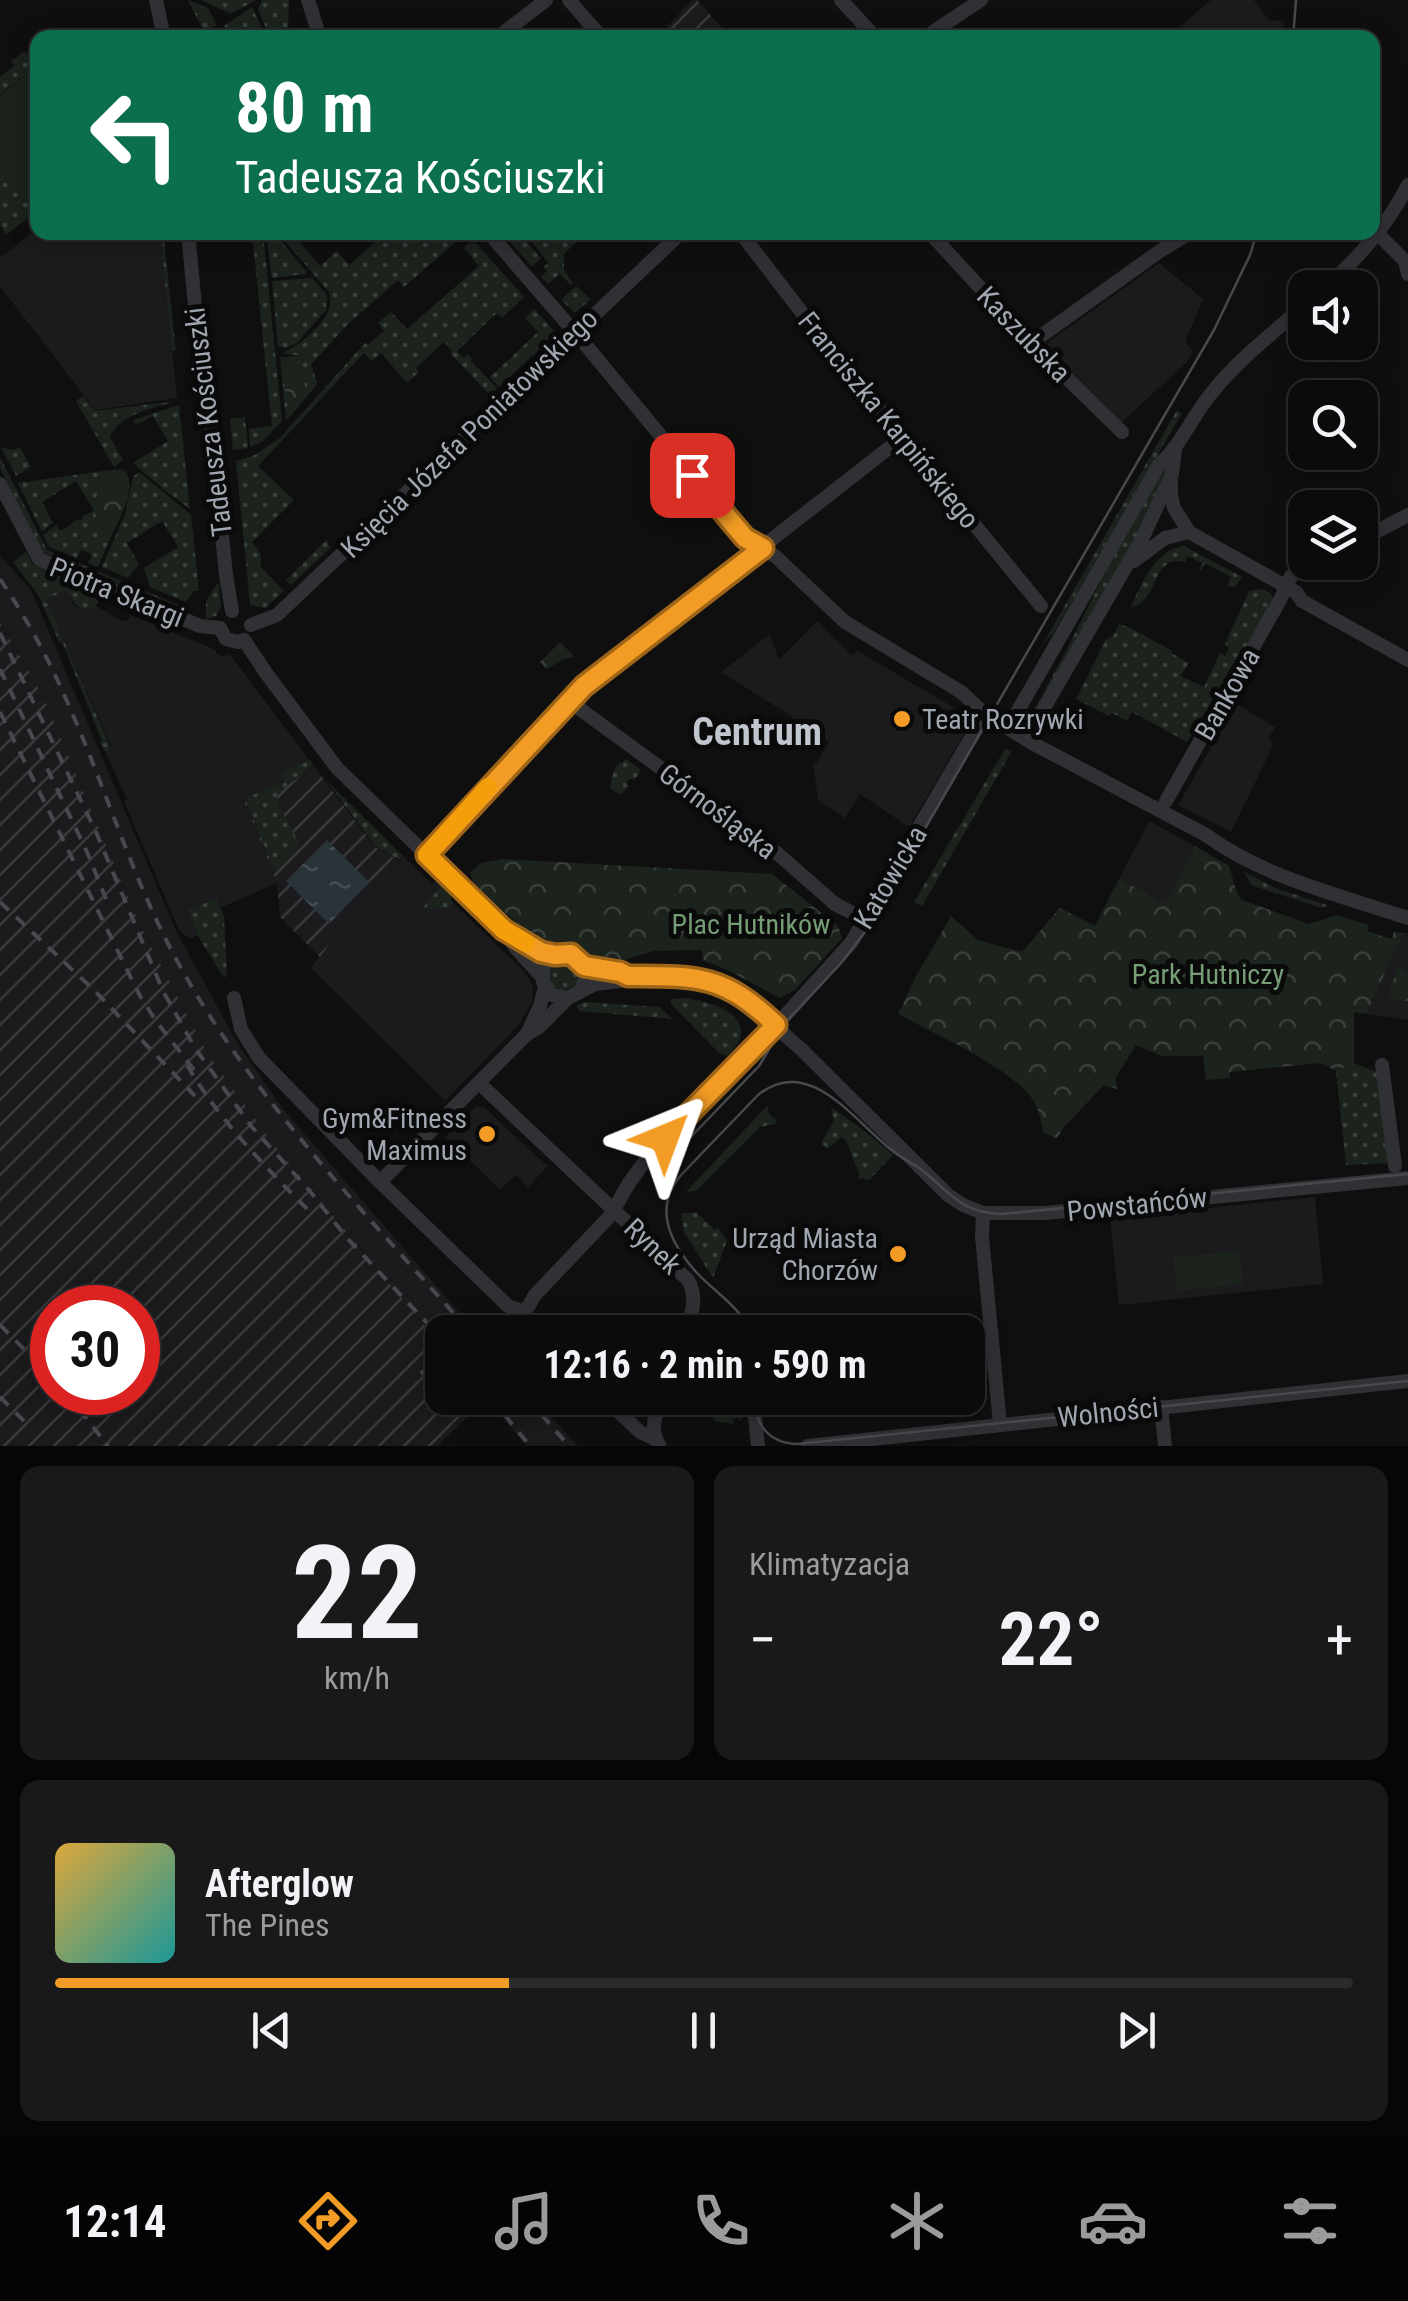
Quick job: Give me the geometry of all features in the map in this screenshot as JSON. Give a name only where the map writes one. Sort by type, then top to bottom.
[{"type":"street","points":[[156,0],[162,30]]},
{"type":"street","points":[[507,30],[546,0]]},
{"type":"street","points":[[569,0],[595,30]]},
{"type":"street","points":[[841,0],[869,30]]},
{"type":"street","points":[[936,30],[980,0]]},
{"type":"street","points":[[313,2],[318,30]]},
{"type":"street","points":[[1380,231],[1408,185]]},
{"type":"street","points":[[1380,236],[1405,261],[1408,274]]},
{"type":"street","name":"Tadeusza Kościuszki","points":[[189,240],[232,611]]},
{"type":"street","points":[[495,240],[745,538],[763,548],[845,622],[962,692],[986,714],[1026,739],[1274,873],[1408,918]]},
{"type":"street","name":"Księcia Józefa Poniatowskiego","points":[[251,625],[277,615],[674,240]]},
{"type":"street","name":"Franciszka Karpińskiego","points":[[746,240],[1041,606]]},
{"type":"street","name":"Kaszubska","points":[[936,240],[1122,432]]},
{"type":"street","points":[[1032,343],[1167,240]]},
{"type":"street","points":[[1344,270],[1372,240]]},
{"type":"street","points":[[1008,728],[1159,464],[1175,450],[1218,384],[1288,320]]},
{"type":"street","points":[[427,855],[584,686],[902,437]]},
{"type":"street","points":[[1175,450],[1170,488],[1174,508],[1190,532],[1408,660]]},
{"type":"street","points":[[1026,739],[1142,540],[1172,474]]},
{"type":"street","name":"Piotra Skargi","points":[[0,484],[39,560],[189,622],[220,628]]},
{"type":"street","points":[[1378,531],[1408,515]]},
{"type":"street","points":[[1126,568],[1166,538],[1190,532]]},
{"type":"street","points":[[1286,586],[1290,580]]},
{"type":"street","name":"Bankowa","points":[[1166,801],[1286,586]]},
{"type":"street","points":[[232,611],[242,612],[251,625],[244,640],[232,642],[220,628],[222,617],[232,611]]},
{"type":"street","points":[[244,640],[337,768],[504,930],[536,950],[571,954],[584,966],[628,976],[692,977],[712,981],[742,996],[952,1198],[983,1212],[1000,1424]]},
{"type":"street","name":"Górnośląska","points":[[569,700],[778,854],[835,904],[866,920]]},
{"type":"street","name":"Katowicka","points":[[776,1025],[836,961],[866,920],[986,714]]},
{"type":"street","points":[[504,930],[557,997],[628,976]]},
{"type":"street","points":[[380,1182],[526,1034],[540,1006],[546,962],[555,955]]},
{"type":"street","points":[[526,1034],[539,1027],[586,982],[584,966]]},
{"type":"street","points":[[234,998],[237,1020],[249,1045],[380,1182],[508,1306],[524,1312],[533,1297],[614,1209],[479,1083]]},
{"type":"street","name":"Rynek","points":[[690,1315],[694,1301],[691,1286],[676,1266],[614,1209],[651,1154],[776,1025]]},
{"type":"street","points":[[1382,1064],[1395,1166]]},
{"type":"street","name":"Powstańców","points":[[983,1212],[1045,1213],[1408,1178]]},
{"type":"street","name":"Wolności","points":[[808,1446],[920,1440],[1000,1424],[1408,1381]]},
{"type":"street","points":[[1162,1406],[1165,1446]]},
{"type":"street","points":[[622,1415],[657,1442]]},
{"type":"street","points":[[656,1415],[657,1442]]},
{"type":"street","points":[[755,1416],[758,1446]]},
{"type":"shaded area","points":[[697,0],[724,30],[664,30]]},
{"type":"shaded area","points":[[1211,0],[1254,0],[1269,20],[1284,21],[1283,30],[1176,30]]},
{"type":"shaded area","points":[[30,234],[30,240],[161,240],[177,398],[95,410],[0,286],[0,258]]},
{"type":"shaded area","points":[[1159,263],[1203,299],[1185,342],[1193,351],[1187,362],[1122,422],[1044,345]]},
{"type":"shaded area","points":[[0,556],[31,590],[176,931],[239,1046],[284,1110],[461,1315],[425,1315],[425,1326],[272,1142],[206,1051],[140,925],[43,696],[0,622]]},
{"type":"shaded area","points":[[66,591],[72,603],[83,610],[96,606],[122,621],[130,615],[216,650],[216,654],[231,656],[314,766],[288,785],[243,799],[277,883],[192,920],[197,935],[190,939],[179,930],[124,801],[127,799],[105,752],[111,746],[46,599]]},
{"type":"shaded area","points":[[817,621],[852,655],[858,651],[973,719],[909,827],[860,794],[845,818],[822,803],[813,764],[829,742],[721,672],[770,634],[779,660]]},
{"type":"shaded area","points":[[0,622],[43,696],[140,925],[206,1051],[272,1142],[425,1326],[425,1415],[469,1415],[437,1446],[0,1446]]},
{"type":"shaded area","points":[[1236,704],[1275,727],[1268,739],[1273,742],[1269,754],[1231,832],[1178,805]]},
{"type":"shaded area","points":[[314,766],[374,846],[399,861],[320,957],[280,917],[277,883],[243,799],[288,785]]},
{"type":"shaded area","points":[[1149,821],[1195,846],[1165,903],[1119,879]]},
{"type":"shaded area","points":[[403,856],[432,884],[437,880],[451,894],[451,901],[526,973],[533,988],[532,1003],[517,1027],[445,1101],[311,968]]},
{"type":"shaded area","points":[[1404,933],[1408,933],[1408,1020],[1366,1014]]},
{"type":"shaded area","points":[[475,1107],[484,1107],[549,1165],[528,1187],[516,1175],[500,1190],[446,1137]]},
{"type":"shaded area","points":[[1315,1197],[1323,1284],[1119,1305],[1110,1218]]},
{"type":"shaded area","points":[[500,1415],[549,1415],[578,1446],[527,1446]]},
{"type":"green space","points":[[188,0],[208,8],[217,25],[203,30]]},
{"type":"green space","points":[[201,0],[256,0],[231,14]]},
{"type":"green space","points":[[262,0],[289,0],[289,30],[269,30],[258,9]]},
{"type":"green space","points":[[252,7],[265,30],[226,30],[224,26]]},
{"type":"green space","points":[[24,52],[30,55],[30,71],[0,95],[0,77],[14,66],[11,61]]},
{"type":"green space","points":[[30,72],[30,199],[25,203],[0,171],[0,96]]},
{"type":"green space","points":[[0,170],[25,203],[30,199],[30,216],[6,235],[0,225]]},
{"type":"green space","points":[[161,240],[164,240],[176,351],[172,351]]},
{"type":"green space","points":[[253,240],[264,240],[282,421],[262,442],[250,447],[249,429],[272,426]]},
{"type":"green space","points":[[267,240],[280,240],[307,272],[272,278]]},
{"type":"green space","points":[[284,240],[298,240],[320,266],[337,251],[349,265],[377,240],[458,240],[404,287],[398,280],[347,325],[311,365],[315,387],[286,421],[280,357],[286,399],[301,356],[282,353],[299,343],[323,319],[329,292]]},
{"type":"green space","points":[[508,240],[525,240],[541,258],[532,267]]},
{"type":"green space","points":[[579,240],[564,254],[564,270],[571,285],[560,274],[548,284],[541,277],[548,263],[532,242]]},
{"type":"green space","points":[[476,243],[524,297],[502,318],[497,313],[457,351],[463,358],[468,354],[497,388],[490,395],[444,342],[416,368],[419,372],[407,383],[381,353],[372,361],[364,353],[258,466],[294,500],[252,542],[260,553],[261,567],[284,591],[265,608],[250,605],[236,461],[255,455],[280,438],[365,343],[368,345],[384,331],[378,323],[391,312],[407,329],[479,266],[464,248]]},
{"type":"green space","points":[[312,278],[327,295],[326,310],[297,343],[285,348],[278,346],[272,281]]},
{"type":"green space","points":[[576,286],[591,299],[575,313],[562,301]]},
{"type":"green space","points":[[534,309],[556,333],[499,387],[490,377],[538,332],[525,318]]},
{"type":"green space","points":[[301,356],[306,393],[301,399],[286,400],[282,357]]},
{"type":"green space","points":[[83,396],[95,411],[176,401],[138,413],[115,429],[110,437],[123,460],[114,467],[76,401]]},
{"type":"green space","points":[[179,405],[190,509],[133,463],[168,441],[153,416],[136,425],[133,420]]},
{"type":"green space","points":[[1177,410],[1182,413],[1009,703]]},
{"type":"green space","points":[[245,417],[248,448],[233,450],[230,419]]},
{"type":"green space","points":[[1,447],[20,447],[31,467],[16,476]]},
{"type":"green space","points":[[0,457],[47,550],[188,609],[186,612],[43,552],[0,468]]},
{"type":"green space","points":[[1165,468],[1136,537],[1031,716],[1109,565]]},
{"type":"green space","points":[[121,469],[129,479],[128,496],[110,539],[93,510],[103,471]]},
{"type":"green space","points":[[103,471],[93,510],[110,539],[98,567],[88,563],[92,554],[81,550],[77,558],[49,547],[43,535],[56,525],[63,530],[92,512],[76,481],[42,502],[53,523],[42,532],[18,483]]},
{"type":"green space","points":[[139,472],[191,515],[199,591],[194,591],[186,602],[150,587],[144,568],[178,547],[162,521],[127,543],[139,564],[128,578],[102,567],[125,514],[133,477]]},
{"type":"green space","points":[[327,539],[330,548],[291,585],[286,580]]},
{"type":"green space","points":[[1184,546],[1242,577],[1235,587],[1228,586],[1231,577],[1205,563],[1201,571],[1202,563],[1188,556],[1185,562],[1164,566],[1145,599],[1131,608],[1157,561]]},
{"type":"green space","points":[[26,552],[33,564],[96,591],[100,599],[86,610],[77,606],[66,591],[46,599],[110,750],[105,752],[100,743],[63,644],[39,596],[13,562]]},
{"type":"green space","points":[[217,584],[221,607],[216,616],[206,619],[206,601]]},
{"type":"green space","points":[[1263,589],[1275,601],[1187,742],[1132,712],[1127,721],[1076,699],[1106,639],[1113,636],[1119,624],[1189,663],[1180,676],[1204,687],[1220,653],[1225,656],[1229,648],[1225,644],[1249,591]]},
{"type":"green space","points":[[560,642],[575,657],[547,669],[540,662]]},
{"type":"green space","points":[[1005,749],[1012,751],[922,906],[914,902]]},
{"type":"green space","points":[[626,759],[641,770],[620,795],[610,788],[613,771]]},
{"type":"green space","points":[[310,760],[313,765],[279,793],[277,801],[300,845],[275,872],[245,798],[284,782],[281,772]]},
{"type":"green space","points":[[326,780],[403,856],[399,860],[375,846]]},
{"type":"green space","name":"Park Hutniczy","points":[[1195,846],[1229,866],[1242,900],[1309,924],[1337,915],[1369,925],[1367,931],[1391,939],[1394,932],[1404,933],[1366,1014],[1354,1012],[1354,1063],[1336,1071],[1321,1063],[1230,1072],[1230,1078],[1206,1080],[1203,1056],[1162,1056],[1136,1045],[1116,1077],[1117,1089],[1104,1085],[1057,1138],[1043,1133],[1034,1101],[1020,1085],[969,1051],[898,1014],[951,916],[978,940],[1022,952],[1060,908],[1095,926],[1119,879],[1165,903]]},
{"type":"green space","name":"Plac Hutników","points":[[503,859],[772,874],[838,926],[842,938],[796,989],[780,998],[703,961],[702,950],[654,951],[617,962],[597,960],[571,943],[544,944],[537,940],[475,887],[470,873],[481,863]]},
{"type":"green space","points":[[1245,872],[1275,888],[1327,905],[1318,907],[1251,885]]},
{"type":"green space","points":[[442,885],[454,904],[449,908],[422,909]]},
{"type":"green space","points":[[217,898],[224,917],[224,978],[198,936],[188,910]]},
{"type":"green space","points":[[564,962],[574,966],[578,976],[574,986],[564,990],[554,986],[550,976],[554,966]]},
{"type":"green space","points":[[1398,967],[1407,971],[1408,1001],[1394,999],[1389,993]]},
{"type":"green space","points":[[686,998],[723,1009],[739,1023],[737,1043],[727,1056],[718,1052],[670,1003],[672,999]]},
{"type":"green space","points":[[584,1002],[659,1007],[673,1019],[580,1011],[576,1006]]},
{"type":"green space","points":[[1354,1063],[1379,1073],[1390,1163],[1346,1165],[1336,1071]]},
{"type":"green space","points":[[767,1106],[776,1124],[760,1127],[696,1191],[686,1192]]},
{"type":"green space","points":[[831,1107],[893,1155],[869,1180],[858,1178],[846,1140],[841,1137],[828,1149],[821,1143],[834,1121]]},
{"type":"green space","points":[[681,1213],[697,1213],[715,1230],[718,1228],[727,1241],[713,1278],[684,1232]]},
{"type":"green space","points":[[1239,1251],[1243,1284],[1177,1291],[1173,1257]]},
{"type":"green space","points":[[715,1415],[744,1415],[740,1421],[733,1419],[734,1424],[713,1421]]},
{"type":"water","points":[[327,840],[369,882],[329,924],[286,881]]},
{"type":"tram line","points":[[1294,30],[1296,0]]},
{"type":"tram line","points":[[661,1168],[759,1066],[785,1023],[865,932],[1214,330],[1255,240]]},
{"type":"tram line","points":[[740,1315],[687,1262],[672,1237],[666,1212],[673,1187],[682,1174],[758,1095],[777,1084],[794,1082],[829,1095],[957,1200],[988,1213],[1408,1174]]},
{"type":"tram line","points":[[757,1415],[771,1436],[797,1444],[1408,1381]]},
{"type":"railway","points":[[0,579],[54,673],[146,896],[205,1009],[312,1153],[455,1315]]},
{"type":"railway","points":[[0,633],[96,832],[163,991],[195,1048],[251,1126],[425,1321]]},
{"type":"railway","points":[[0,669],[106,899]]},
{"type":"railway","points":[[0,712],[140,996],[198,1075]]},
{"type":"railway","points":[[0,902],[95,991],[195,1096]]},
{"type":"railway","points":[[187,1065],[229,1125],[312,1214]]},
{"type":"railway","points":[[0,1325],[30,1355]]},
{"type":"railway","points":[[421,1371],[425,1375]]},
{"type":"railway","points":[[0,1397],[27,1424]]},
{"type":"railway","points":[[84,1415],[108,1446]]},
{"type":"railway","points":[[505,1415],[530,1446]]},
{"type":"railway","points":[[542,1415],[569,1446]]},
{"type":"slow traffic","points":[[488,787],[427,855],[504,930],[526,943]]},
{"type":"place","name":"Teatr Rozrywki","points":[[902,719]]},
{"type":"place","name":"Gym&Fitness Maximus","points":[[487,1134]]},
{"type":"place","name":"Urząd Miasta Chorzów","points":[[898,1254]]},
{"type":"district","name":"Centrum","points":[[757,732]]},
{"type":"route","points":[[665,1138],[776,1025],[742,996],[712,981],[628,976],[584,966],[571,954],[536,950],[504,930],[427,855],[584,686],[763,548],[745,538],[692,475]]}]
